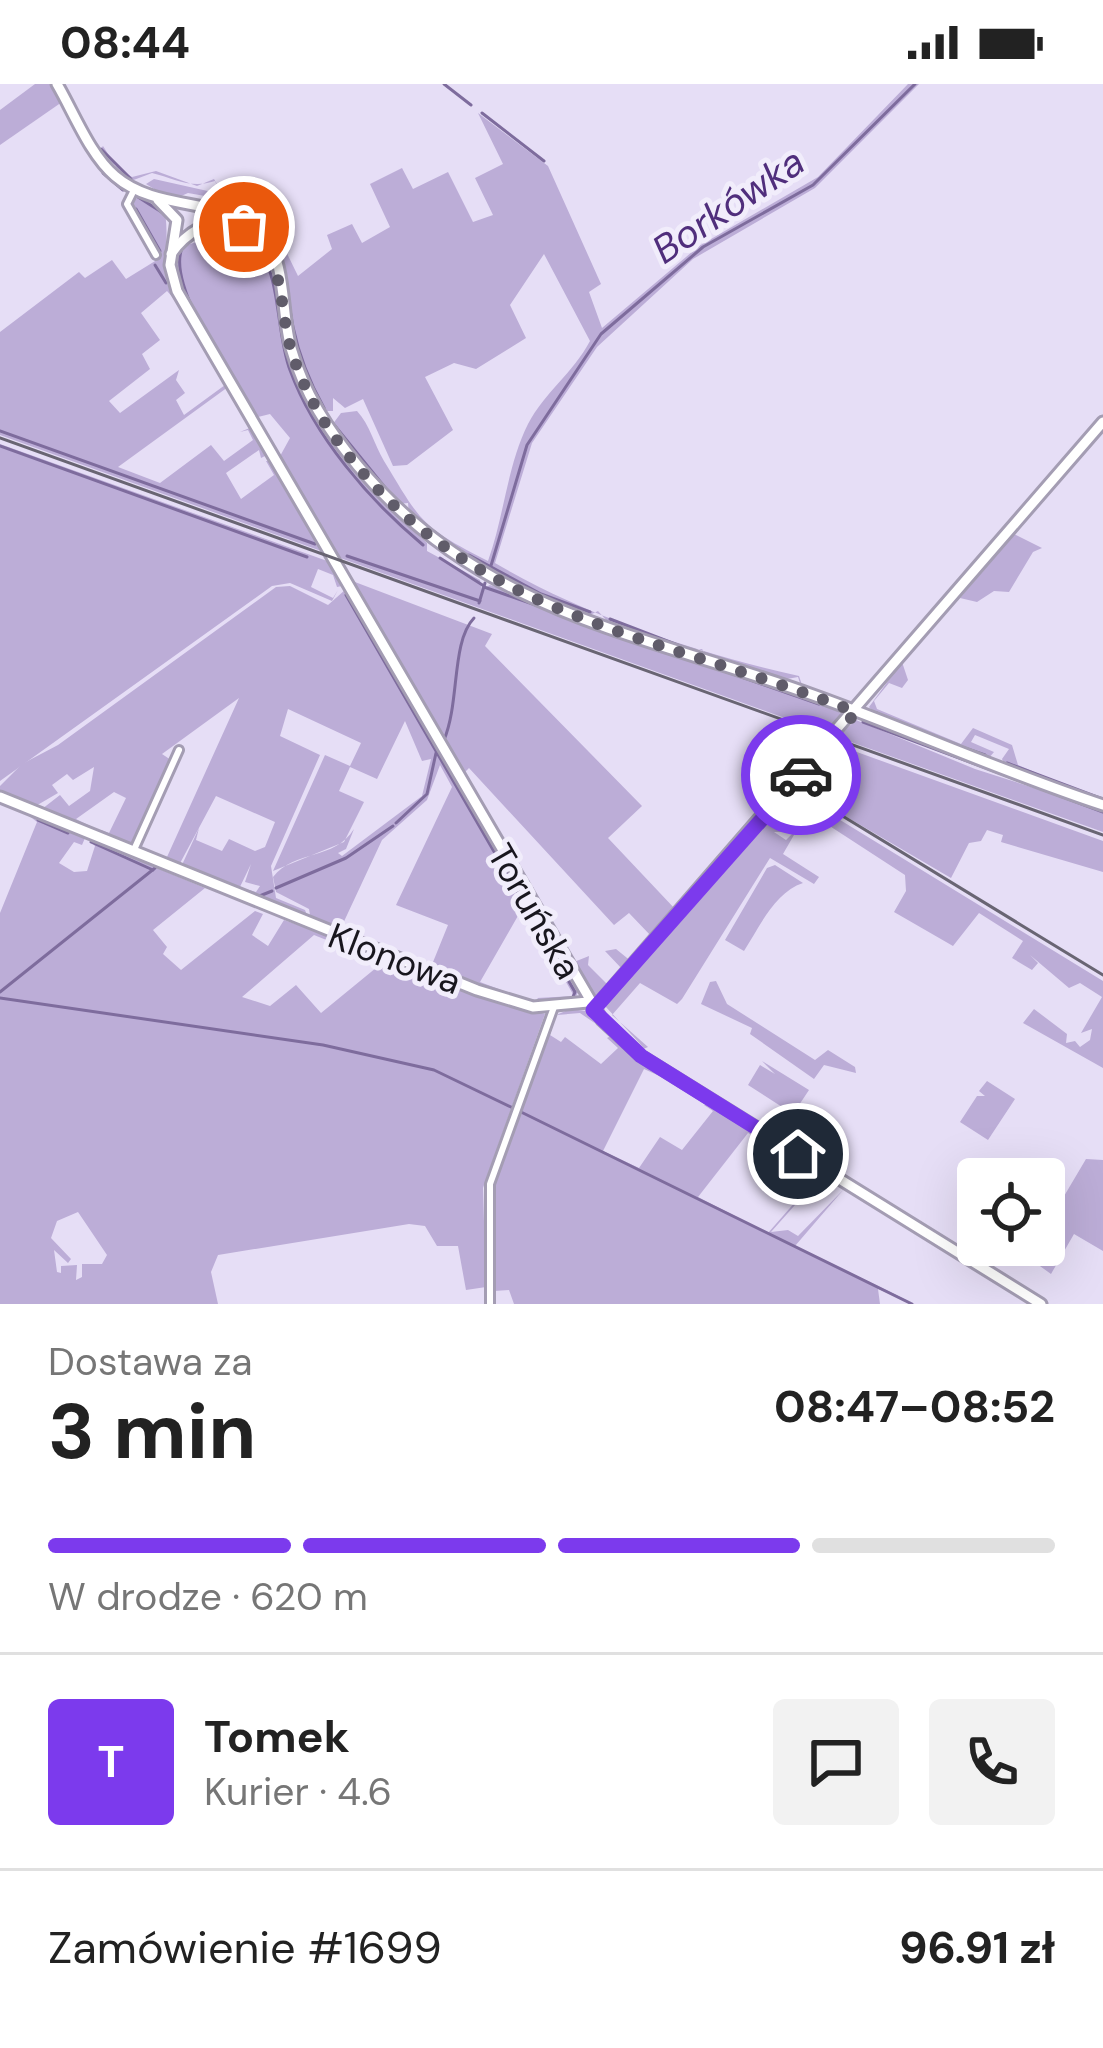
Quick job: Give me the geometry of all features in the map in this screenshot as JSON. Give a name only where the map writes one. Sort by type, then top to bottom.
[{"type":"street","points":[[58,84],[104,163],[135,188],[158,200],[202,207],[255,227],[273,248],[292,354],[319,413],[385,498],[436,545],[524,595],[1103,805]]},
{"type":"street","points":[[135,188],[127,204],[156,255]]},
{"type":"street","points":[[158,200],[190,234]]},
{"type":"street","points":[[171,254],[185,205]]},
{"type":"street","points":[[202,207],[206,226]]},
{"type":"street","points":[[171,254],[190,234],[223,220],[244,227],[262,243],[277,269]]},
{"type":"street","name":"Toruńska","points":[[171,254],[177,291],[591,1006],[622,1041],[660,1068],[1041,1304]]},
{"type":"street","points":[[591,1006],[843,727],[1103,422]]},
{"type":"street","points":[[133,852],[179,750]]},
{"type":"street","name":"Klonowa","points":[[0,797],[477,990],[527,1006],[591,1006]]},
{"type":"street","points":[[490,1304],[490,1184],[554,1007]]},
{"type":"shaded area","points":[[35,84],[54,84],[62,102],[0,145],[0,110]]},
{"type":"shaded area","points":[[908,84],[919,84],[815,188],[693,259],[597,347],[532,443],[495,563],[595,612],[590,615],[493,571],[492,564],[486,568],[461,553],[462,549],[452,549],[409,514],[408,503],[397,504],[332,425],[341,413],[357,411],[396,481],[425,521],[488,561],[528,424],[590,341],[544,254],[510,305],[526,338],[476,369],[454,363],[425,377],[453,430],[407,465],[393,466],[363,399],[345,408],[333,398],[333,411],[323,411],[297,352],[280,258],[267,233],[205,196],[188,193],[172,200],[146,184],[154,179],[221,194],[215,181],[203,184],[214,179],[228,203],[255,188],[298,276],[332,249],[327,235],[352,224],[362,243],[390,227],[370,184],[402,168],[413,189],[448,172],[473,222],[493,215],[475,178],[503,164],[478,113],[548,166],[601,284],[589,292],[602,328],[699,246],[818,177]]},
{"type":"shaded area","points":[[119,169],[132,177],[156,171],[190,183],[152,173],[131,181]]},
{"type":"shaded area","points":[[138,196],[165,212],[167,268],[176,301],[167,291],[141,313],[160,340],[142,354],[150,369],[109,401],[120,413],[179,370],[176,380],[185,393],[176,400],[184,415],[228,387],[118,467],[160,483],[211,445],[224,461],[253,440],[248,430],[240,432],[252,427],[267,455],[261,458],[259,450],[226,473],[241,499],[274,475],[266,461],[272,461],[324,552],[0,435],[0,332],[79,272],[85,278],[112,260],[126,279],[160,258],[131,206]]},
{"type":"shaded area","points":[[220,223],[240,228],[265,255],[289,359],[324,429],[365,481],[427,543],[427,551],[480,580],[482,589],[490,585],[836,708],[842,716],[832,735],[332,555],[279,458],[290,438],[270,414],[254,418],[180,286],[175,269],[180,247],[207,239]]},
{"type":"shaded area","points":[[0,444],[330,562],[342,586],[337,587],[333,575],[318,569],[311,587],[333,598],[338,590],[332,601],[290,583],[272,586],[0,781]]},
{"type":"shaded area","points":[[1014,534],[1042,548],[1033,552],[1009,592],[994,591],[977,602],[960,598]]},
{"type":"shaded area","points":[[347,579],[492,634],[485,646],[642,806],[608,838],[676,910],[702,880],[605,997],[594,999]],"holes":[[[469,768],[614,925],[629,913],[652,937],[632,962],[616,949],[605,951],[623,970],[615,983],[606,983],[588,965],[589,956],[574,962],[464,773]]]},
{"type":"shaded area","points":[[290,586],[328,605],[345,590],[578,992],[574,1001],[544,1004],[537,998],[574,996],[523,907],[480,982],[512,994],[511,998],[431,967],[448,925],[396,905],[452,787],[440,765],[427,800],[382,840],[340,930],[311,921],[309,909],[276,892],[273,877],[287,865],[273,871],[325,755],[350,766],[361,743],[288,709],[280,736],[320,755],[271,866],[276,898],[305,910],[308,918],[241,893],[242,888],[256,892],[260,886],[245,882],[251,864],[238,891],[181,867],[199,828],[196,840],[222,851],[229,839],[255,851],[265,847],[275,822],[216,796],[178,867],[139,851],[167,857],[239,698],[162,754],[171,760],[130,847],[99,835],[101,830],[109,833],[126,798],[114,792],[76,819],[96,829],[93,833],[42,809],[60,795],[69,806],[90,791],[94,767],[73,780],[67,774],[52,785],[58,793],[34,807],[0,794],[0,786],[22,764],[58,745],[276,587]],"holes":[[[405,721],[422,761],[431,759],[422,796],[342,856],[338,853],[346,849],[354,829],[345,839],[364,802],[339,791],[350,767],[377,779]]]},
{"type":"shaded area","points":[[602,615],[699,649],[688,651],[607,621]]},
{"type":"shaded area","points":[[703,651],[799,676],[802,685],[854,704],[801,686],[798,677],[781,680],[708,657]]},
{"type":"shaded area","points":[[902,662],[908,680],[902,688],[889,683],[874,701],[877,709],[961,744],[973,728],[1012,745],[1018,765],[1103,801],[1005,766],[1002,759],[1009,749],[975,735],[971,742],[994,752],[988,759],[875,714],[869,707]]},
{"type":"shaded area","points":[[856,720],[975,769],[1103,810],[1103,832],[837,737]]},
{"type":"shaded area","points":[[832,743],[1103,841],[1103,872],[1001,842],[1003,835],[987,830],[981,841],[969,843],[951,878],[799,789],[799,781]]},
{"type":"shaded area","points":[[793,794],[771,821],[782,832],[774,832],[786,840],[798,828],[783,854],[819,877],[814,884],[770,858],[677,1004],[640,983],[613,1014],[605,1006]]},
{"type":"shaded area","points":[[801,796],[1103,981],[1103,1068],[1023,1023],[1034,1009],[1067,1034],[1066,1043],[1075,1041],[1080,1047],[1090,1040],[1092,1029],[1081,1033],[1102,997],[1080,983],[1069,988],[1030,955],[1038,963],[1032,970],[1012,958],[1023,941],[979,913],[953,946],[894,912],[906,891],[905,875],[802,808],[795,807],[791,821],[784,816]]},
{"type":"shaded area","points":[[27,814],[85,838],[82,845],[74,842],[59,863],[74,872],[87,871],[95,846],[90,840],[205,888],[153,930],[167,947],[163,954],[181,970],[255,911],[263,914],[252,935],[268,946],[284,920],[329,936],[329,941],[314,935],[242,997],[270,1006],[296,985],[321,1013],[382,963],[349,949],[354,946],[473,994],[545,1014],[483,1188],[486,1287],[466,1290],[458,1246],[437,1246],[425,1226],[409,1224],[218,1255],[211,1272],[218,1304],[0,1304],[0,913],[37,822]],"holes":[[[78,1212],[107,1255],[102,1264],[82,1264],[82,1277],[76,1280],[77,1265],[61,1266],[61,1273],[57,1272],[54,1250],[68,1263],[71,1259],[51,1238],[57,1221]]]},
{"type":"shaded area","points":[[775,865],[803,883],[776,902],[744,951],[725,940],[767,868]]},
{"type":"shaded area","points":[[716,981],[727,1004],[815,1060],[828,1050],[855,1067],[856,1073],[824,1065],[814,1079],[750,1034],[752,1028],[701,1004],[710,982]]},
{"type":"shaded area","points":[[570,1009],[586,1011],[596,1024],[580,1013],[556,1015]]},
{"type":"shaded area","points":[[603,1010],[644,1048],[620,1022],[648,1047],[641,1050]]},
{"type":"shaded area","points":[[556,1015],[550,1035],[561,1042],[565,1037],[601,1064],[618,1048],[607,1038],[611,1036],[666,1079],[644,1069],[603,1151],[639,1168],[660,1137],[682,1150],[713,1111],[704,1105],[709,1104],[762,1141],[748,1133],[698,1197],[768,1233],[818,1176],[828,1177],[833,1186],[819,1178],[771,1232],[788,1230],[798,1236],[844,1189],[795,1246],[915,1304],[878,1289],[880,1304],[514,1304],[509,1290],[494,1291],[492,1188]]},
{"type":"shaded area","points":[[762,1061],[809,1090],[793,1114],[748,1085],[760,1065],[775,1074]]},
{"type":"shaded area","points":[[987,1081],[1015,1099],[988,1140],[960,1122],[977,1096],[985,1096],[979,1091]]},
{"type":"shaded area","points":[[1086,1159],[1103,1160],[1103,1251],[1074,1234],[1065,1250],[1065,1194]]},
{"type":"waterway","points":[[444,84],[471,105]]},
{"type":"waterway","name":"Borkówka","points":[[490,569],[527,445],[601,334],[703,247],[813,185],[915,84]]},
{"type":"waterway","points":[[482,113],[544,161]]},
{"type":"waterway","points":[[101,149],[131,179]]},
{"type":"waterway","points":[[103,173],[123,190]]},
{"type":"waterway","points":[[149,189],[159,193]]},
{"type":"waterway","points":[[138,197],[163,213]]},
{"type":"waterway","points":[[188,199],[207,204]]},
{"type":"waterway","points":[[136,209],[160,251]]},
{"type":"waterway","points":[[230,209],[249,217],[273,241],[298,348],[324,408]]},
{"type":"waterway","points":[[228,225],[247,235],[268,267],[290,370],[313,419],[364,487],[423,545]]},
{"type":"waterway","points":[[191,240],[213,226]]},
{"type":"waterway","points":[[182,248],[180,265],[193,309],[256,417]]},
{"type":"waterway","points":[[155,265],[166,283]]},
{"type":"waterway","points":[[335,426],[387,490]]},
{"type":"waterway","points":[[262,427],[273,445]]},
{"type":"waterway","points":[[0,431],[315,544]]},
{"type":"waterway","points":[[0,446],[307,557]]},
{"type":"waterway","points":[[280,457],[317,522]]},
{"type":"waterway","points":[[469,555],[541,594],[590,612]]},
{"type":"waterway","points":[[347,556],[480,601]]},
{"type":"waterway","points":[[440,558],[484,586]]},
{"type":"waterway","name":"Borkówka","points":[[479,603],[485,583]]},
{"type":"waterway","points":[[484,587],[819,704]]},
{"type":"waterway","points":[[346,595],[575,992],[572,999]]},
{"type":"waterway","name":"Borkówka","points":[[444,740],[462,642],[474,618]]},
{"type":"waterway","points":[[610,619],[688,649]]},
{"type":"waterway","points":[[707,655],[717,659]]},
{"type":"waterway","points":[[755,671],[782,679]]},
{"type":"waterway","points":[[877,713],[894,721]]},
{"type":"waterway","points":[[863,722],[1103,812]]},
{"type":"waterway","points":[[947,742],[985,755]]},
{"type":"waterway","name":"Borkówka","points":[[396,823],[427,794],[436,753]]},
{"type":"waterway","points":[[1007,763],[1103,799]]},
{"type":"waterway","points":[[0,792],[15,798]]},
{"type":"waterway","points":[[57,816],[76,822]]},
{"type":"waterway","points":[[38,820],[68,833]]},
{"type":"waterway","name":"Borkówka","points":[[276,888],[346,858],[393,826]]},
{"type":"waterway","points":[[91,842],[153,870]]},
{"type":"waterway","name":"Borkówka","points":[[0,992],[155,868]]},
{"type":"waterway","name":"Borkówka","points":[[257,897],[272,891]]},
{"type":"waterway","points":[[0,998],[323,1045],[434,1070],[513,1108]]},
{"type":"waterway","points":[[521,1112],[912,1304]]},
{"type":"railway","points":[[0,438],[1103,835]]},
{"type":"railway","points":[[813,798],[1103,975]]},
{"type":"way so far","points":[[244,227],[262,243],[277,269],[292,354],[314,405],[338,442],[401,514],[444,551],[511,589],[856,712],[801,775]]},
{"type":"route","points":[[798,1154],[641,1056],[593,1010],[801,775]]}]
